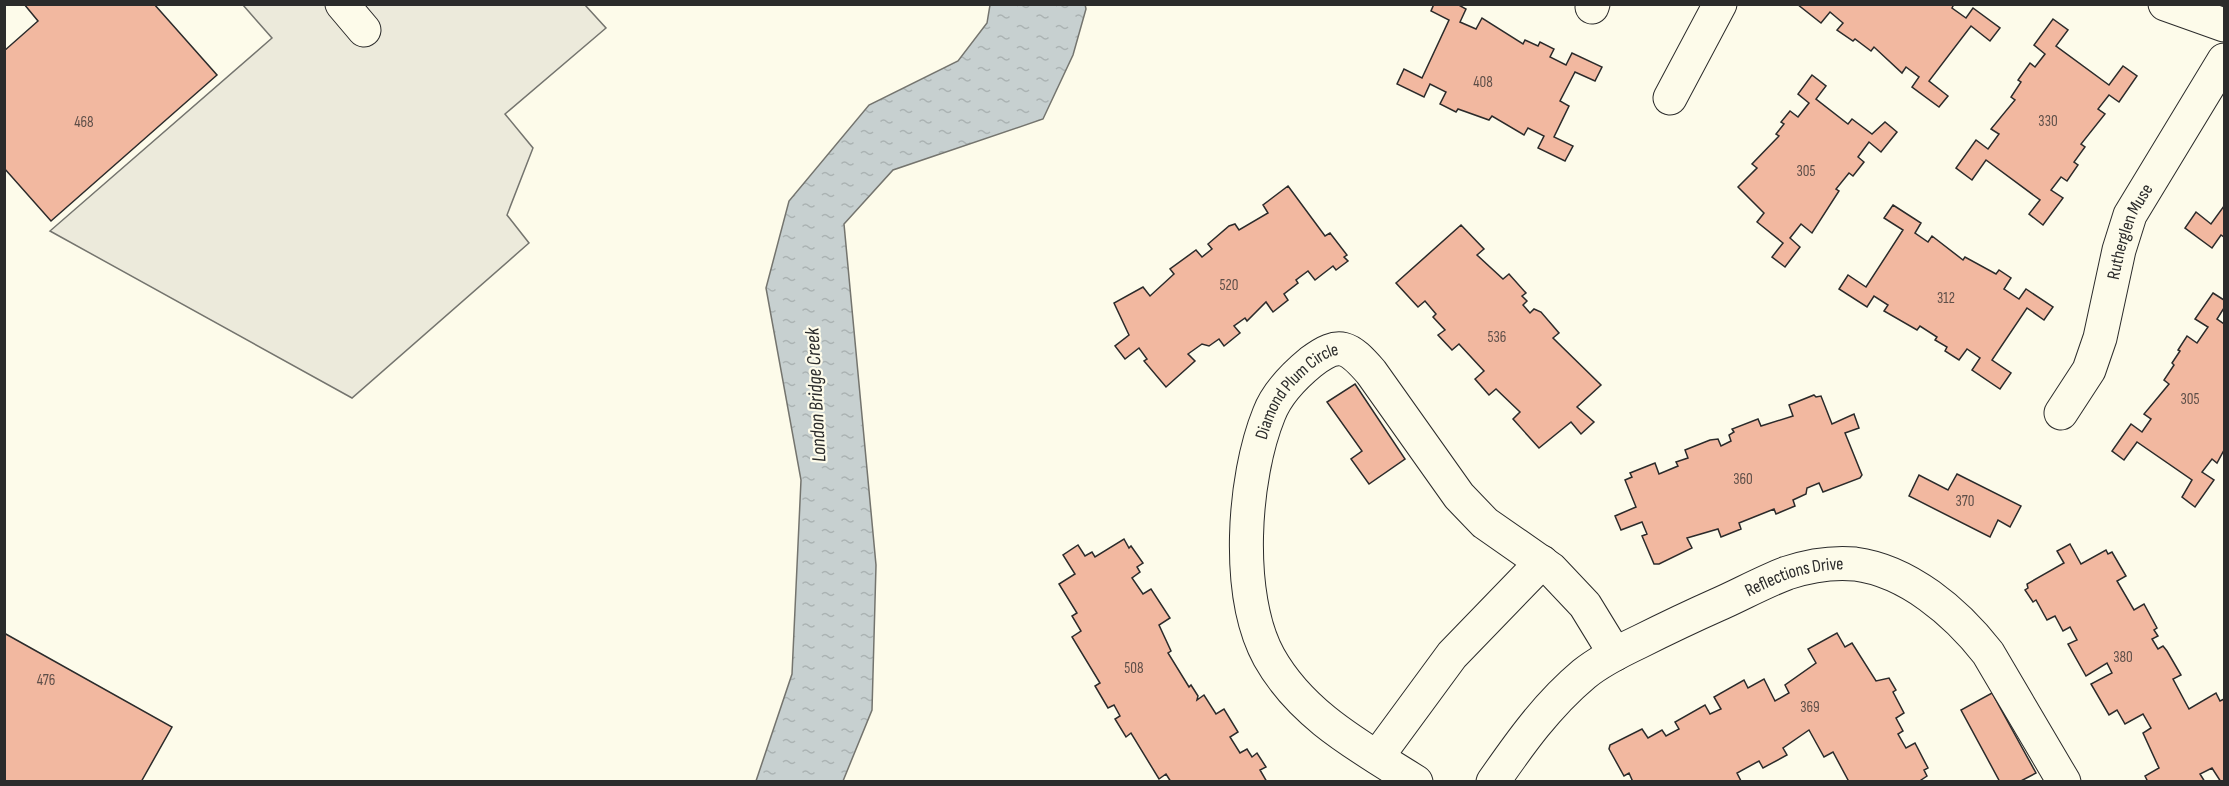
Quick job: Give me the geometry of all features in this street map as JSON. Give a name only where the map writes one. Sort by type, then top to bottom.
[{"type":"street","points":[[342,4],[364,30]]},
{"type":"street","points":[[1670,98],[1720,4]]},
{"type":"street","points":[[2165,4],[2224,25]]},
{"type":"street","name":"Rutherglen Muse","points":[[2061,413],[2089,370],[2100,338],[2119,250],[2130,216],[2224,60]]},
{"type":"street","name":"Diamond Plum Circle","points":[[1416,782],[1346,738],[1305,705],[1270,658],[1256,629],[1248,592],[1247,503],[1255,455],[1269,412],[1285,386],[1298,372],[1326,351],[1342,349],[1354,353],[1371,372],[1459,496],[1485,523],[1551,569],[1586,605],[1615,654]]},
{"type":"street","points":[[1377,757],[1452,656],[1542,562]]},
{"type":"street","name":"Reflections Drive","points":[[1493,782],[1525,736],[1556,699],[1586,672],[1615,654],[1787,573],[1820,565],[1854,564],[1880,570],[1914,586],[1950,610],[1988,653],[2064,782]]},
{"type":"shaded area","points":[[243,5],[585,5],[606,28],[505,114],[533,148],[507,215],[529,243],[352,398],[50,231],[272,38]]},
{"type":"water","name":"London Bridge Creek","points":[[1085,4],[1086,9],[1073,55],[1043,119],[893,170],[844,224],[876,565],[872,710],[843,781],[756,781],[792,674],[801,480],[766,288],[789,201],[869,105],[958,61],[987,23],[990,5]]},
{"type":"building","points":[[24,4],[154,4],[217,75],[51,221],[4,168],[4,51],[38,21]]},
{"type":"building","points":[[1434,4],[1457,4],[1466,9],[1460,22],[1476,29],[1482,18],[1523,44],[1525,40],[1538,46],[1540,42],[1554,49],[1550,57],[1566,65],[1572,53],[1602,67],[1595,81],[1575,72],[1560,101],[1569,106],[1554,137],[1573,146],[1565,161],[1538,148],[1544,136],[1528,128],[1524,135],[1492,116],[1489,120],[1458,109],[1456,112],[1440,104],[1446,92],[1430,84],[1424,97],[1397,84],[1404,69],[1422,78],[1449,20],[1431,11]]},
{"type":"building","points":[[1797,4],[1954,4],[1952,8],[1966,18],[1973,8],[2000,28],[1990,41],[1971,26],[1929,81],[1948,96],[1939,107],[1912,87],[1919,77],[1906,67],[1902,73],[1874,47],[1871,51],[1855,39],[1853,41],[1837,30],[1843,23],[1830,12],[1821,23]]},
{"type":"building","points":[[2053,19],[2068,30],[2056,46],[2109,85],[2123,66],[2137,76],[2119,102],[2109,95],[2098,109],[2105,114],[2081,144],[2085,147],[2074,162],[2078,165],[2067,181],[2061,177],[2051,190],[2063,198],[2043,225],[2029,214],[2040,200],[1986,160],[1972,180],[1956,168],[1976,140],[1988,149],[1999,134],[1991,129],[2015,100],[2011,97],[2021,82],[2018,80],[2030,63],[2035,67],[2045,54],[2034,45]]},
{"type":"building","points":[[1812,75],[1826,86],[1816,99],[1848,124],[1852,119],[1872,134],[1885,122],[1897,132],[1881,152],[1869,142],[1858,157],[1864,162],[1853,176],[1849,173],[1836,189],[1839,191],[1812,233],[1801,224],[1790,238],[1800,247],[1785,267],[1772,257],[1783,243],[1757,222],[1764,213],[1738,187],[1757,168],[1752,164],[1779,136],[1776,134],[1784,124],[1781,122],[1790,111],[1798,117],[1809,103],[1798,94]]},
{"type":"building","points":[[1288,186],[1325,236],[1330,233],[1347,255],[1344,257],[1348,261],[1336,270],[1333,266],[1315,280],[1308,271],[1296,280],[1298,283],[1284,294],[1288,300],[1273,312],[1266,302],[1247,321],[1245,318],[1234,326],[1240,333],[1224,346],[1219,339],[1209,346],[1202,344],[1188,354],[1195,361],[1166,387],[1144,361],[1147,359],[1139,348],[1125,359],[1115,346],[1129,335],[1114,303],[1143,287],[1150,296],[1174,274],[1170,269],[1196,250],[1202,257],[1212,249],[1208,244],[1229,226],[1235,224],[1239,230],[1268,213],[1263,205]]},
{"type":"building","points":[[1893,205],[1921,223],[1915,233],[1928,242],[1932,236],[1963,260],[1965,257],[1996,274],[1999,270],[2011,278],[2004,289],[2019,299],[2026,289],[2053,307],[2044,320],[2027,308],[1992,360],[2011,373],[2000,389],[1972,370],[1980,358],[1967,349],[1959,360],[1945,351],[1947,347],[1935,340],[1937,337],[1920,326],[1917,330],[1884,311],[1888,305],[1874,296],[1867,307],[1839,289],[1848,275],[1866,287],[1903,230],[1884,218]]},
{"type":"building","points":[[2224,206],[2224,237],[2221,235],[2212,248],[2185,228],[2196,212],[2211,224]]},
{"type":"building","points":[[1461,225],[1484,249],[1477,255],[1503,279],[1509,274],[1526,293],[1522,296],[1527,301],[1523,305],[1530,313],[1534,309],[1541,312],[1559,333],[1553,338],[1601,385],[1577,407],[1594,422],[1581,434],[1571,422],[1539,448],[1513,419],[1520,412],[1496,389],[1489,395],[1475,379],[1484,371],[1459,344],[1452,350],[1438,335],[1445,330],[1433,317],[1436,314],[1425,301],[1418,307],[1396,283]]},
{"type":"building","points":[[2213,293],[2224,300],[2224,308],[2217,319],[2224,324],[2224,450],[2217,463],[2212,459],[2202,472],[2214,480],[2195,507],[2182,497],[2192,480],[2137,442],[2124,460],[2112,451],[2131,424],[2142,432],[2151,419],[2144,414],[2169,384],[2164,380],[2174,365],[2172,363],[2180,351],[2178,350],[2187,336],[2197,343],[2208,327],[2195,319]]},
{"type":"building","points":[[1355,384],[1405,459],[1369,484],[1351,459],[1362,451],[1327,402]]},
{"type":"building","points":[[1814,395],[1821,396],[1832,424],[1854,414],[1859,428],[1845,433],[1862,475],[1860,478],[1823,492],[1819,483],[1807,488],[1806,494],[1793,500],[1795,506],[1776,514],[1774,509],[1739,523],[1741,529],[1721,537],[1718,529],[1687,538],[1692,548],[1659,564],[1654,564],[1642,536],[1647,534],[1642,522],[1621,530],[1615,516],[1636,507],[1625,480],[1632,477],[1630,473],[1655,463],[1659,474],[1678,466],[1676,462],[1688,458],[1685,450],[1718,439],[1721,446],[1731,441],[1729,435],[1734,432],[1732,429],[1758,419],[1761,426],[1793,416],[1789,405]]},
{"type":"building","points":[[1957,474],[2021,506],[2010,527],[1998,520],[1990,537],[1909,496],[1919,475],[1948,490]]},
{"type":"building","points":[[1124,539],[1143,563],[1137,567],[1140,572],[1132,578],[1143,594],[1151,589],[1170,618],[1159,625],[1171,651],[1168,653],[1189,687],[1191,685],[1198,696],[1197,700],[1204,695],[1216,714],[1224,709],[1238,732],[1230,737],[1240,753],[1247,749],[1252,757],[1257,753],[1266,767],[1260,770],[1267,782],[1171,782],[1166,774],[1159,779],[1131,733],[1126,737],[1115,719],[1120,716],[1114,705],[1108,708],[1095,686],[1100,683],[1072,637],[1081,631],[1072,616],[1077,613],[1059,584],[1075,574],[1063,555],[1078,545],[1085,556],[1092,552],[1095,557]]},
{"type":"building","points":[[2070,544],[2081,564],[2106,550],[2108,554],[2112,552],[2126,576],[2117,581],[2134,610],[2144,604],[2157,628],[2154,630],[2158,636],[2152,639],[2158,649],[2163,646],[2181,675],[2173,679],[2189,709],[2216,693],[2220,701],[2224,699],[2224,782],[2221,782],[2212,768],[2200,774],[2205,782],[2148,782],[2145,776],[2159,768],[2143,733],[2151,728],[2143,714],[2125,724],[2117,710],[2109,715],[2091,684],[2112,673],[2107,663],[2086,676],[2068,644],[2077,640],[2070,627],[2063,631],[2055,616],[2047,620],[2036,600],[2033,602],[2025,590],[2028,588],[2027,584],[2064,563],[2057,551]]},
{"type":"building","points":[[4,633],[172,727],[141,782],[4,782]]},
{"type":"building","points":[[1837,633],[1845,647],[1852,643],[1876,681],[1889,678],[1896,690],[1893,692],[1904,713],[1896,718],[1903,731],[1898,734],[1906,748],[1915,743],[1928,768],[1924,770],[1927,776],[1918,782],[1845,782],[1848,780],[1833,752],[1824,757],[1809,730],[1783,748],[1787,755],[1763,768],[1759,761],[1737,773],[1741,781],[1739,782],[1633,782],[1629,773],[1624,776],[1609,749],[1610,745],[1642,729],[1648,738],[1662,730],[1666,736],[1679,729],[1675,722],[1705,705],[1710,714],[1721,709],[1714,697],[1744,680],[1748,688],[1764,679],[1775,701],[1789,693],[1785,685],[1816,663],[1808,649]]},
{"type":"building","points":[[1992,693],[2036,773],[2019,782],[2000,782],[1961,710]]}]
